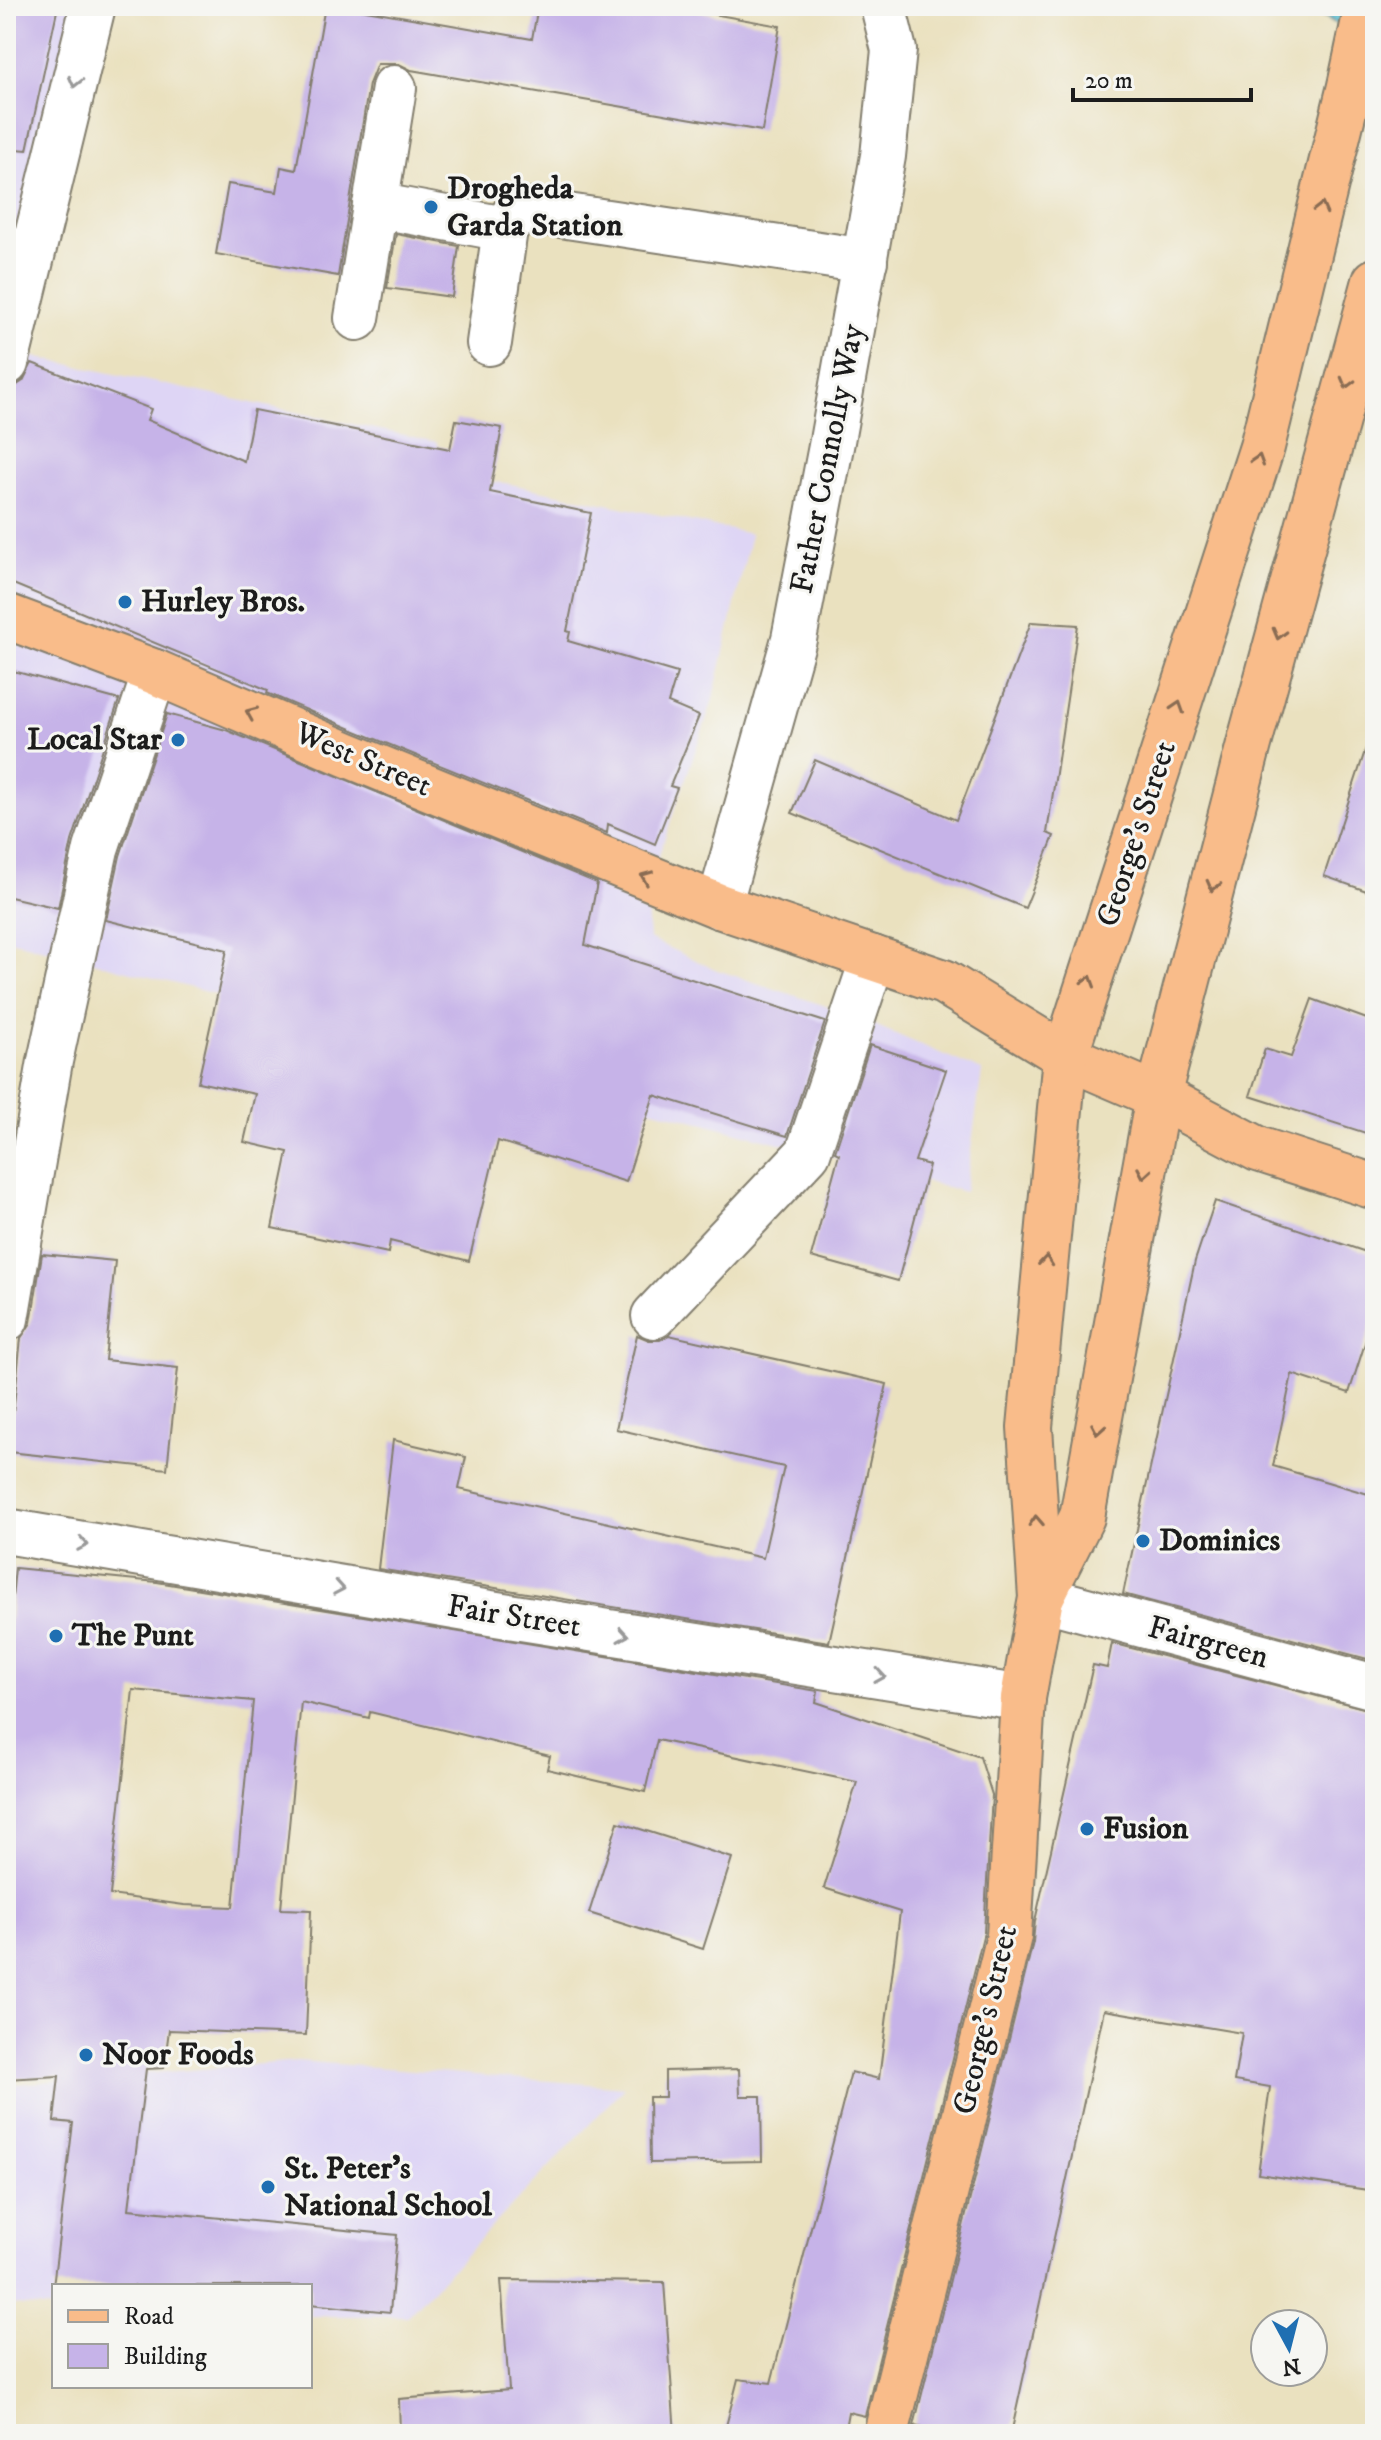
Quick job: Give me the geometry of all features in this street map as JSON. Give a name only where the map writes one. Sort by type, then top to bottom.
[{"type":"main road","name":"George's Street","points":[[886,2434],[1009,1936],[1023,1698],[1041,1598],[1030,1427],[1065,1056],[1262,447],[1367,6]]},
{"type":"main road","name":"George's Street","points":[[1041,1598],[1082,1517],[1158,1096],[1249,744],[1375,281]]},
{"type":"main road","name":"West Street","points":[[6,616],[155,672],[416,783],[719,906],[944,982],[1065,1056],[1158,1096],[1263,1151],[1375,1187]]},
{"type":"street","points":[[6,363],[93,6]]},
{"type":"street","name":"Father Connolly Way","points":[[719,906],[794,639],[865,261],[883,156],[894,50],[883,6]]},
{"type":"street","points":[[357,318],[394,88]]},
{"type":"street","points":[[375,205],[505,229]]},
{"type":"street","points":[[489,343],[505,229],[512,217],[534,211],[865,261]]},
{"type":"street","points":[[6,1319],[50,1061],[96,849],[155,672]]},
{"type":"street","points":[[654,1316],[808,1153],[873,958]]},
{"type":"street","name":"Fair Street","points":[[6,1531],[490,1613],[1023,1698]]},
{"type":"street","name":"Fairgreen","points":[[1041,1598],[1375,1687]]},
{"type":"shaded area","points":[[6,6],[74,6],[6,274]]},
{"type":"shaded area","points":[[6,351],[437,442],[442,478],[505,483],[751,534],[712,703],[646,892],[649,939],[717,970],[844,1012],[982,1071],[965,1192],[6,939]]},
{"type":"shaded area","name":"St. Peter's National School","points":[[298,2061],[625,2087],[407,2316],[312,2316],[312,2284],[52,2284],[52,2309],[6,2304],[6,2085]]},
{"type":"water","points":[[1307,6],[1375,6],[1375,47]]},
{"type":"building","points":[[6,6],[58,6],[27,150],[6,148]]},
{"type":"building","points":[[325,6],[343,6],[532,39],[538,6],[668,6],[780,26],[762,131],[411,70],[399,64],[377,64],[369,84],[338,276],[216,254],[228,184],[277,192],[281,167],[296,170]]},
{"type":"building","points":[[396,234],[459,246],[452,297],[387,288]]},
{"type":"building","points":[[32,363],[151,409],[147,420],[244,461],[254,410],[450,449],[456,420],[502,428],[490,492],[591,513],[567,631],[570,632],[568,641],[677,673],[668,703],[699,716],[670,786],[677,788],[655,844],[608,824],[607,833],[356,731],[267,693],[268,690],[6,581],[6,387],[14,387],[23,381]]},
{"type":"building","points":[[1031,622],[1078,625],[1047,833],[1054,836],[1025,908],[792,813],[815,760],[956,820]]},
{"type":"building","points":[[6,669],[119,700],[72,841],[58,908],[6,896]]},
{"type":"building","points":[[167,714],[226,730],[597,883],[585,945],[825,1022],[787,1136],[654,1095],[626,1182],[498,1141],[469,1261],[390,1241],[388,1253],[272,1228],[288,1152],[244,1142],[255,1094],[198,1082],[227,950],[106,920],[120,856]]},
{"type":"building","points":[[1366,748],[1375,750],[1375,894],[1324,876]]},
{"type":"building","points":[[1312,999],[1375,1022],[1375,1136],[1250,1096],[1265,1049],[1291,1057]]},
{"type":"building","points":[[870,1045],[946,1070],[915,1161],[929,1165],[898,1281],[811,1257],[839,1154],[835,1152]]},
{"type":"building","points":[[1215,1201],[1375,1255],[1375,1312],[1349,1393],[1292,1374],[1273,1466],[1375,1496],[1375,1661],[1123,1594],[1195,1261]]},
{"type":"building","points":[[42,1254],[115,1261],[105,1360],[178,1368],[167,1469],[9,1452],[21,1338],[31,1323]]},
{"type":"building","points":[[637,1335],[660,1340],[669,1335],[887,1384],[829,1642],[378,1569],[393,1440],[466,1457],[459,1489],[763,1558],[784,1467],[616,1429]]},
{"type":"building","points":[[15,1568],[157,1582],[818,1691],[816,1702],[980,1757],[992,1795],[984,1932],[865,2416],[848,2412],[844,2434],[724,2434],[738,2379],[771,2383],[851,2072],[879,2079],[900,1912],[824,1888],[857,1782],[657,1740],[645,1792],[547,1769],[550,1756],[370,1712],[369,1718],[301,1702],[281,1909],[311,1910],[306,2035],[169,2030],[164,2068],[146,2069],[129,2209],[397,2235],[390,2312],[312,2304],[312,2284],[53,2284],[73,2123],[54,2121],[59,2076],[6,2079],[6,1660]],"holes":[[[133,1690],[253,1701],[233,1907],[184,1905],[110,1895]]]},
{"type":"building","points":[[1112,1643],[1375,1711],[1375,2191],[1258,2174],[1270,2087],[1234,2081],[1242,2033],[1104,2010],[1011,2434],[950,2434],[914,2426],[1033,1942],[1035,1921],[1093,1665],[1107,1668]]},
{"type":"building","points":[[618,1822],[732,1858],[703,1949],[589,1913]]},
{"type":"building","points":[[739,2069],[740,2096],[761,2096],[762,2161],[650,2163],[649,2097],[665,2097],[665,2071]]},
{"type":"building","points":[[501,2280],[664,2282],[675,2434],[400,2434],[399,2399],[509,2390]]},
{"type":"place","name":"Drogheda Garda Station","points":[[431,207]]},
{"type":"place","name":"Hurley Bros.","points":[[125,602]]},
{"type":"place","name":"Local Star","points":[[178,740]]},
{"type":"place","name":"Dominics","points":[[1143,1541]]},
{"type":"place","name":"The Punt","points":[[56,1636]]},
{"type":"place","name":"Fusion","points":[[1087,1829]]},
{"type":"place","name":"Noor Foods","points":[[86,2055]]},
{"type":"place","name":"St. Peter's National School","points":[[268,2187]]}]
